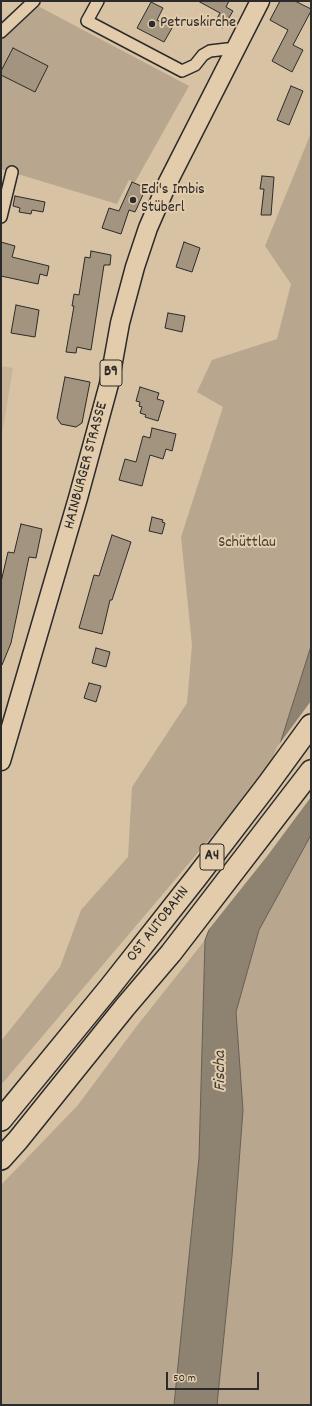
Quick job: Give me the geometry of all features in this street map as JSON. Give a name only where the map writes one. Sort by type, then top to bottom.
[{"type":"highway","name":"OST AUTOBAHN","points":[[1,1120],[110,987],[240,822],[311,725]]},
{"type":"highway","name":"OST AUTOBAHN","points":[[1,1159],[23,1134],[125,1007],[171,954],[311,771]]},
{"type":"main road","name":"HAINBURGER STRASSE","points":[[1,761],[78,498],[109,384],[120,323],[135,267],[148,228],[168,182],[260,1]]},
{"type":"street","points":[[1,32],[34,1]]},
{"type":"street","points":[[98,1],[87,21],[182,72],[195,65],[210,51],[227,49],[236,50]]},
{"type":"street","points":[[1,217],[12,172]]},
{"type":"shaded area","points":[[1,366],[13,368],[1,440]]},
{"type":"green space","points":[[36,5],[189,86],[135,182],[129,180],[117,204],[1,169],[1,40]]},
{"type":"green space","name":"Schüttlau","points":[[311,133],[311,646],[274,763],[1,1085],[1,1041],[60,967],[81,910],[128,857],[132,787],[187,703],[192,645],[181,537],[223,407],[197,392],[212,360],[277,339],[291,284],[265,246]]},
{"type":"green space","points":[[311,835],[311,1405],[217,1405],[232,1256],[243,1110],[236,1012],[259,930]]},
{"type":"green space","points":[[205,940],[199,1158],[174,1405],[1,1405],[1,1185],[78,1105],[136,1027]]},
{"type":"water","name":"Fischa","points":[[311,646],[311,835],[259,930],[236,1012],[243,1110],[232,1256],[217,1405],[174,1405],[199,1158],[205,940],[274,763]]},
{"type":"pier","points":[[311,701],[311,797],[268,855],[206,933],[277,747]]},
{"type":"building","points":[[198,1],[229,1],[226,7],[233,11],[223,28],[214,24],[220,13]]},
{"type":"building","points":[[280,1],[295,1],[311,9],[293,45],[303,50],[292,72],[272,61],[288,30],[270,20]]},
{"type":"building","name":"Petruskirche","points":[[151,2],[163,8],[157,20],[172,28],[164,42],[137,28]]},
{"type":"building","points":[[13,48],[48,66],[35,92],[1,75],[1,71]]},
{"type":"building","points":[[291,86],[303,91],[289,125],[277,120]]},
{"type":"building","points":[[262,176],[274,177],[271,215],[261,215],[264,189],[260,189]]},
{"type":"building","points":[[132,182],[146,188],[135,212],[129,210],[121,234],[102,228],[109,208],[119,211]]},
{"type":"building","points":[[15,196],[45,202],[43,212],[32,210],[31,214],[19,212],[20,208],[13,206]]},
{"type":"building","points":[[1,242],[15,246],[12,257],[49,266],[47,276],[40,274],[38,284],[1,276]]},
{"type":"building","points":[[184,242],[200,248],[192,272],[176,267]]},
{"type":"building","points":[[91,251],[111,255],[110,265],[104,265],[91,350],[77,347],[76,353],[66,352],[74,306],[72,306],[74,294],[79,295],[85,257],[90,258]]},
{"type":"building","points":[[16,305],[39,310],[35,337],[11,333]]},
{"type":"building","points":[[168,313],[185,316],[182,332],[165,328]]},
{"type":"building","points":[[65,377],[90,382],[82,423],[76,427],[61,424],[57,418]]},
{"type":"building","points":[[140,387],[159,393],[157,399],[164,401],[158,421],[145,417],[146,415],[140,413],[142,407],[139,406],[140,402],[136,401]]},
{"type":"building","points":[[152,428],[176,434],[172,451],[166,449],[163,459],[150,455],[142,486],[119,480],[125,459],[136,462],[143,436],[150,438]]},
{"type":"building","points":[[152,517],[163,520],[162,522],[165,523],[162,534],[149,531]]},
{"type":"building","points":[[21,524],[42,529],[36,558],[29,557],[11,643],[1,665],[1,582],[8,552],[14,553]]},
{"type":"building","points":[[112,535],[131,542],[112,600],[110,600],[102,634],[79,628],[94,575],[99,576]]},
{"type":"building","points":[[96,648],[110,652],[106,667],[92,663]]},
{"type":"building","points":[[89,683],[101,686],[96,702],[84,698]]},
{"type":"place","name":"Petruskirche","points":[[152,24]]},
{"type":"place","name":"Edi's Imbis Stüberl","points":[[133,200]]}]
